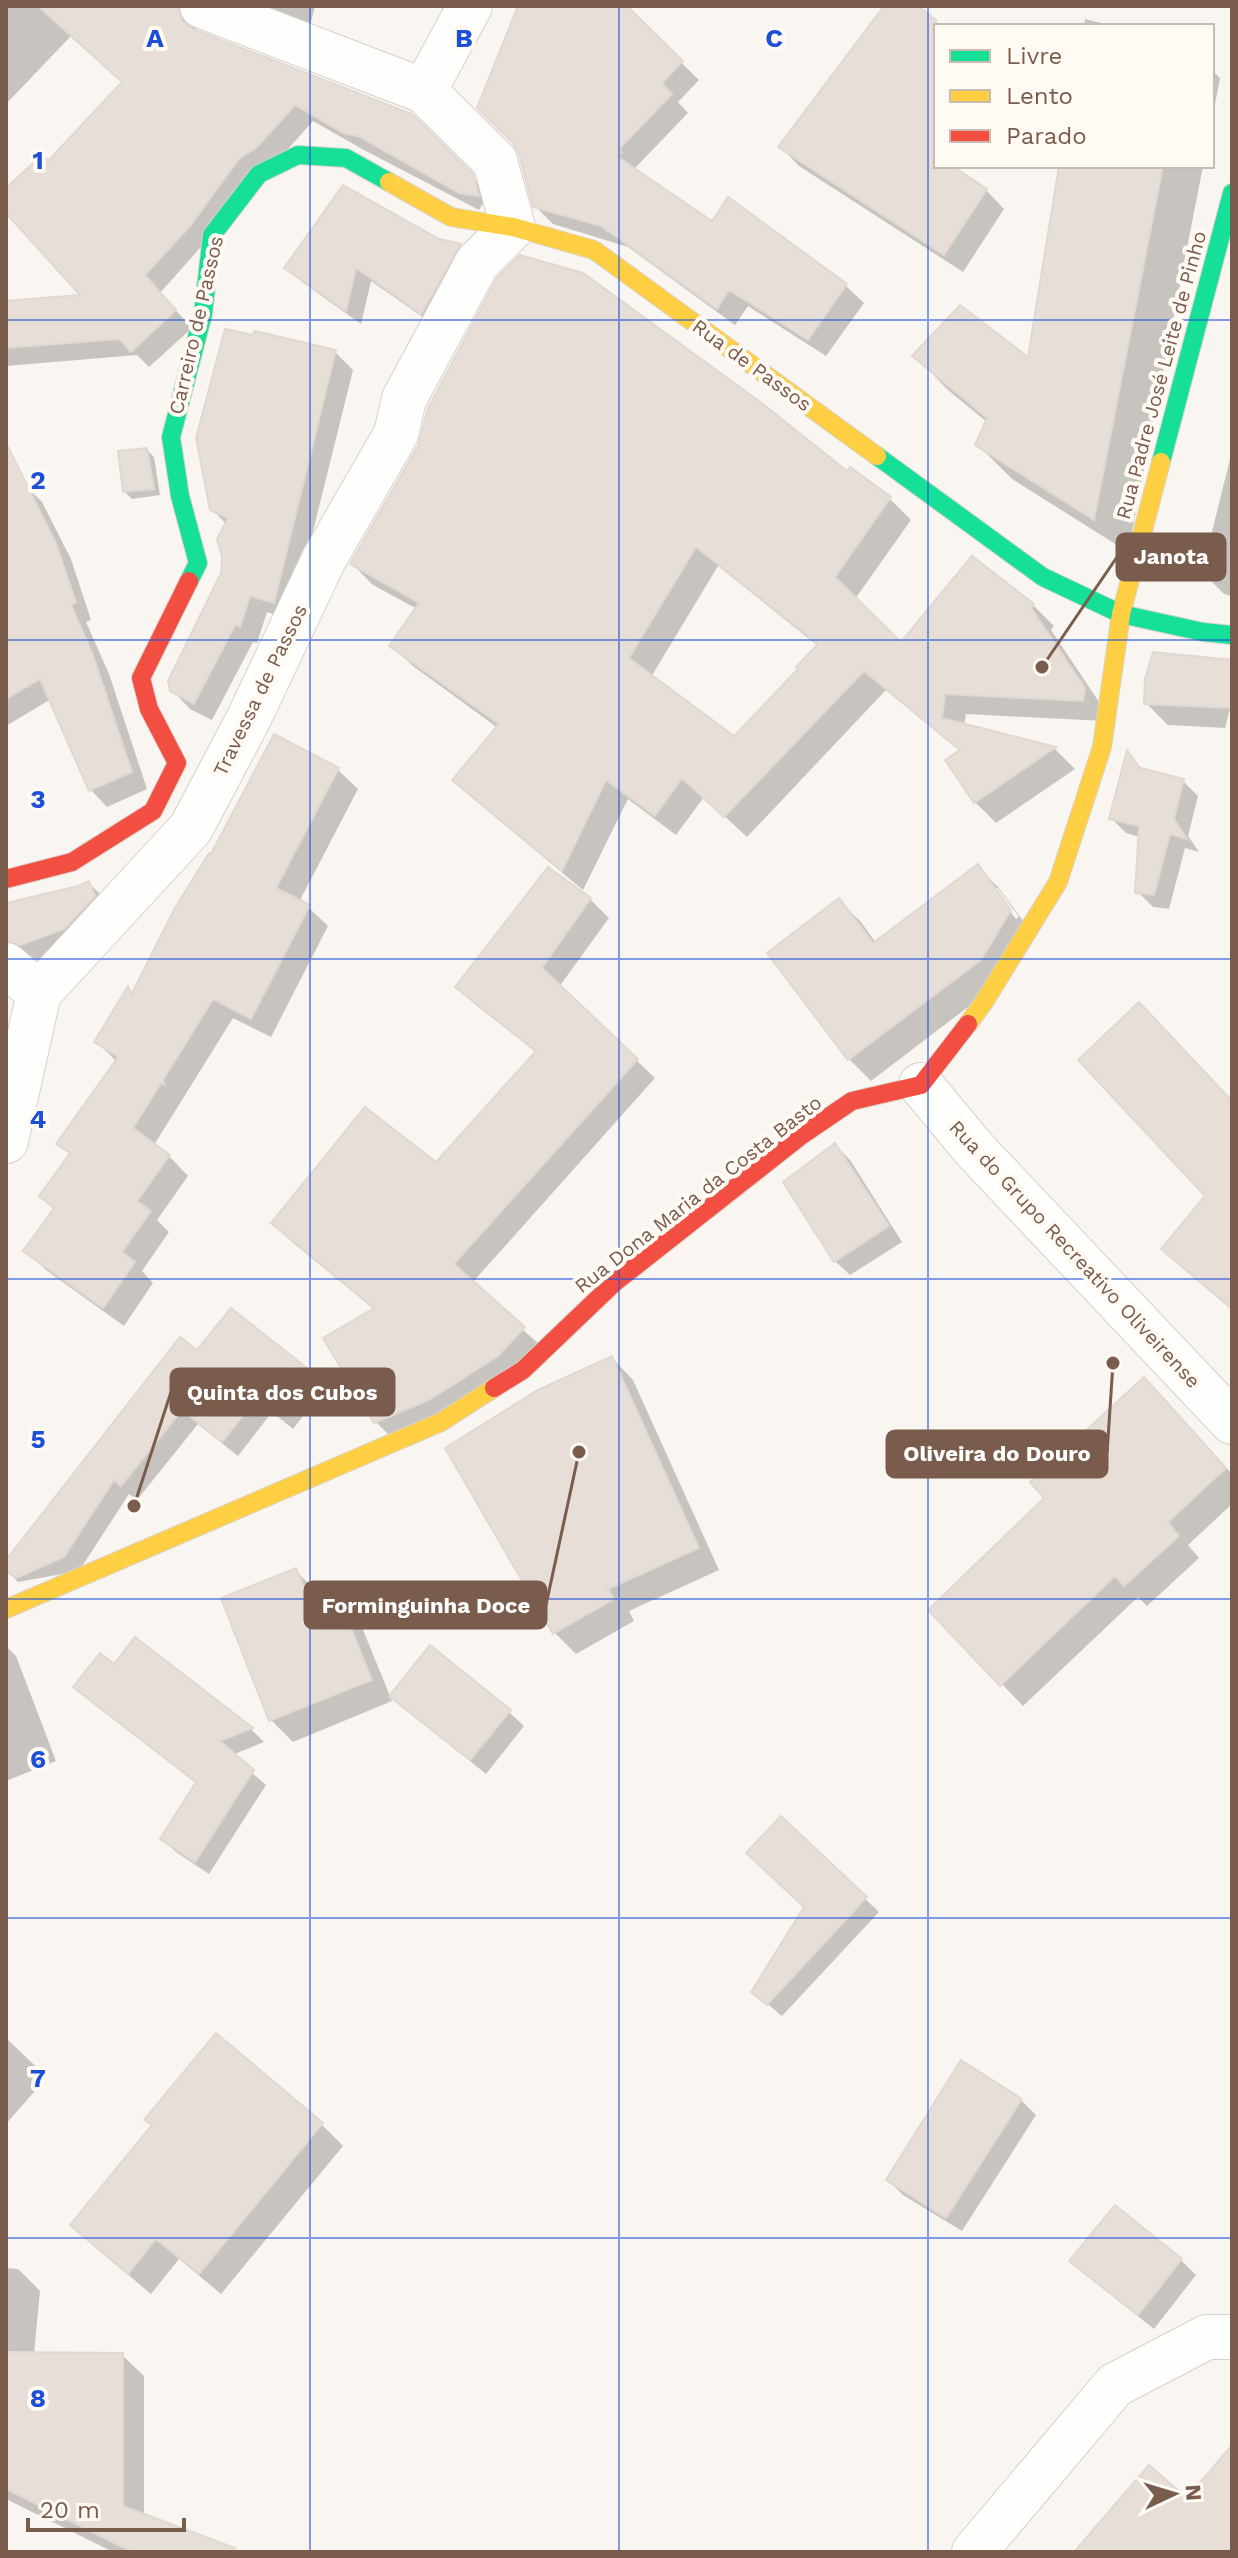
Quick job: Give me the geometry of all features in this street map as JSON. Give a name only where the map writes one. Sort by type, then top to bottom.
[{"type":"street","points":[[202,6],[424,91],[495,161],[513,227]]},
{"type":"street","points":[[424,91],[470,6]]},
{"type":"street","name":"Carreiro de Passos","points":[[6,879],[72,862],[153,811],[177,763],[149,709],[141,678],[198,563],[180,496],[171,437],[203,314],[212,235],[259,174],[298,155],[346,158],[451,217],[513,227]]},
{"type":"street","name":"Rua Padre José Leite de Pinho","points":[[1121,614],[1232,193]]},
{"type":"street","name":"Rua de Passos","points":[[513,227],[594,250],[1043,577],[1121,614],[1203,632],[1232,635]]},
{"type":"street","name":"Travessa de Passos","points":[[39,993],[191,828],[249,718],[324,559],[396,434],[404,399],[477,263],[513,227]]},
{"type":"street","points":[[921,1085],[984,1002],[1058,882],[1102,747],[1121,614]]},
{"type":"street","points":[[6,965],[39,993],[6,1141]]},
{"type":"street","name":"Rua do Grupo Recreativo Oliveirense","points":[[921,1085],[975,1150],[1232,1422]]},
{"type":"street","name":"Rua Dona Maria da Costa Basto","points":[[6,1609],[441,1422],[523,1370],[614,1283],[802,1135],[852,1101],[921,1085]]},
{"type":"street","points":[[974,2552],[1115,2385],[1207,2337],[1232,2337]]},
{"type":"building","points":[[38,6],[178,6],[182,21],[193,29],[412,114],[473,174],[479,196],[459,193],[358,136],[343,133],[295,105],[257,147],[239,159],[190,226],[145,275],[176,310],[131,352],[119,339],[6,348],[6,301],[80,295],[6,213],[6,188],[43,154],[48,161],[122,82]]},
{"type":"building","points":[[518,6],[627,6],[683,61],[662,83],[672,94],[619,149],[622,152],[618,157],[712,221],[728,197],[847,284],[808,340],[729,290],[717,309],[601,226],[533,207],[519,154],[513,143],[477,108]]},
{"type":"building","points":[[884,6],[918,6],[936,20],[934,168],[955,168],[987,189],[944,255],[778,147]]},
{"type":"building","points":[[1059,168],[1163,168],[1094,520],[975,445],[987,418],[912,356],[960,305],[1028,357]]},
{"type":"building","points":[[343,185],[439,239],[461,244],[421,314],[356,268],[346,311],[284,268]]},
{"type":"building","points":[[520,255],[583,273],[763,404],[847,471],[850,467],[891,497],[835,577],[901,642],[972,556],[1034,604],[1031,608],[1085,688],[1083,701],[945,694],[942,718],[1056,747],[974,803],[945,760],[960,750],[864,671],[724,817],[682,778],[655,816],[606,780],[562,871],[452,780],[499,724],[389,646],[419,603],[350,564],[418,446],[428,408],[497,278]],"holes":[[[696,547],[818,644],[734,736],[629,658]]]},
{"type":"building","points":[[225,329],[253,335],[255,331],[336,350],[274,603],[250,596],[240,627],[235,625],[194,704],[170,691],[168,681],[221,573],[222,557],[217,539],[228,518],[210,510],[196,438]]},
{"type":"building","points":[[6,443],[55,541],[76,602],[71,605],[93,655],[132,772],[89,791],[40,679],[6,699]]},
{"type":"building","points":[[147,448],[154,489],[123,492],[118,451]]},
{"type":"building","points":[[1153,652],[1232,660],[1232,708],[1144,704],[1145,679]]},
{"type":"building","points":[[274,734],[339,768],[276,888],[310,905],[251,1019],[213,999],[163,1080],[165,1085],[161,1083],[133,1128],[170,1155],[137,1201],[151,1211],[122,1252],[135,1262],[103,1308],[23,1251],[54,1208],[39,1196],[70,1153],[56,1144],[118,1057],[94,1042],[128,986],[131,995],[175,908],[211,854]]},
{"type":"building","points":[[1127,750],[1141,770],[1184,779],[1174,819],[1187,839],[1170,834],[1154,895],[1135,893],[1139,826],[1109,819]]},
{"type":"building","points":[[978,864],[1011,910],[981,960],[848,1060],[767,953],[839,898],[873,943]]},
{"type":"building","points":[[548,867],[591,898],[542,968],[638,1059],[454,1264],[525,1327],[498,1356],[429,1400],[374,1423],[323,1338],[374,1308],[271,1223],[365,1107],[436,1162],[536,1051],[455,987]]},
{"type":"building","points":[[89,881],[95,896],[64,929],[21,945],[6,941],[6,903]]},
{"type":"building","points":[[1139,1002],[1232,1101],[1232,1309],[1161,1249],[1205,1196],[1078,1060]]},
{"type":"building","points":[[835,1143],[889,1226],[834,1262],[783,1182]]},
{"type":"building","points":[[231,1308],[312,1372],[277,1416],[256,1399],[222,1442],[182,1410],[121,1486],[114,1480],[64,1557],[16,1578],[6,1571],[6,1560],[180,1337],[197,1350]]},
{"type":"building","points":[[612,1356],[699,1548],[608,1589],[614,1599],[553,1634],[445,1448],[538,1390]]},
{"type":"building","points":[[1144,1377],[1226,1468],[1168,1522],[1179,1536],[1124,1586],[1115,1576],[1000,1686],[928,1610],[1044,1498],[1030,1482]]},
{"type":"building","points":[[296,1568],[312,1606],[338,1596],[372,1680],[269,1721],[221,1598]]},
{"type":"building","points":[[135,1637],[253,1728],[220,1741],[254,1770],[195,1862],[160,1839],[196,1782],[73,1687],[100,1653],[114,1664]]},
{"type":"building","points":[[430,1645],[511,1710],[470,1760],[389,1696]]},
{"type":"building","points":[[781,1816],[867,1897],[767,2005],[751,1992],[804,1907],[746,1853]]},
{"type":"building","points":[[216,2033],[323,2123],[199,2274],[156,2239],[128,2274],[70,2225],[152,2125],[144,2120]]},
{"type":"building","points":[[961,2060],[1022,2099],[946,2218],[886,2180]]},
{"type":"building","points":[[1115,2205],[1182,2259],[1138,2315],[1069,2261]]},
{"type":"building","points":[[6,2352],[123,2353],[123,2506],[235,2548],[234,2552],[132,2552],[6,2489]]},
{"type":"building","points":[[1232,2445],[1232,2552],[1074,2552],[1149,2465],[1187,2498]]},
{"type":"traffic: fast","points":[[189,581],[198,563],[180,496],[171,437],[203,314],[212,235],[259,174],[298,155],[346,158],[389,182]]},
{"type":"traffic: fast","points":[[1161,462],[1232,193]]},
{"type":"traffic: fast","points":[[877,456],[1043,577],[1121,614],[1203,632],[1232,635]]},
{"type":"traffic: slow","points":[[389,182],[451,217],[513,227],[594,250],[877,456]]},
{"type":"traffic: slow","points":[[968,1024],[1058,882],[1102,747],[1121,614],[1161,462]]},
{"type":"traffic: slow","points":[[6,1609],[441,1422],[494,1388]]},
{"type":"traffic: jam","points":[[6,879],[72,862],[153,811],[177,763],[149,709],[141,678],[189,581]]},
{"type":"traffic: jam","points":[[494,1388],[523,1370],[614,1283],[802,1135],[852,1101],[921,1085],[968,1024]]},
{"type":"place","name":"Janota","points":[[1042,667]]},
{"type":"place","name":"Oliveira do Douro","points":[[1113,1363]]},
{"type":"place","name":"Forminguinha Doce","points":[[579,1452]]},
{"type":"place","name":"Quinta dos Cubos","points":[[134,1506]]}]
